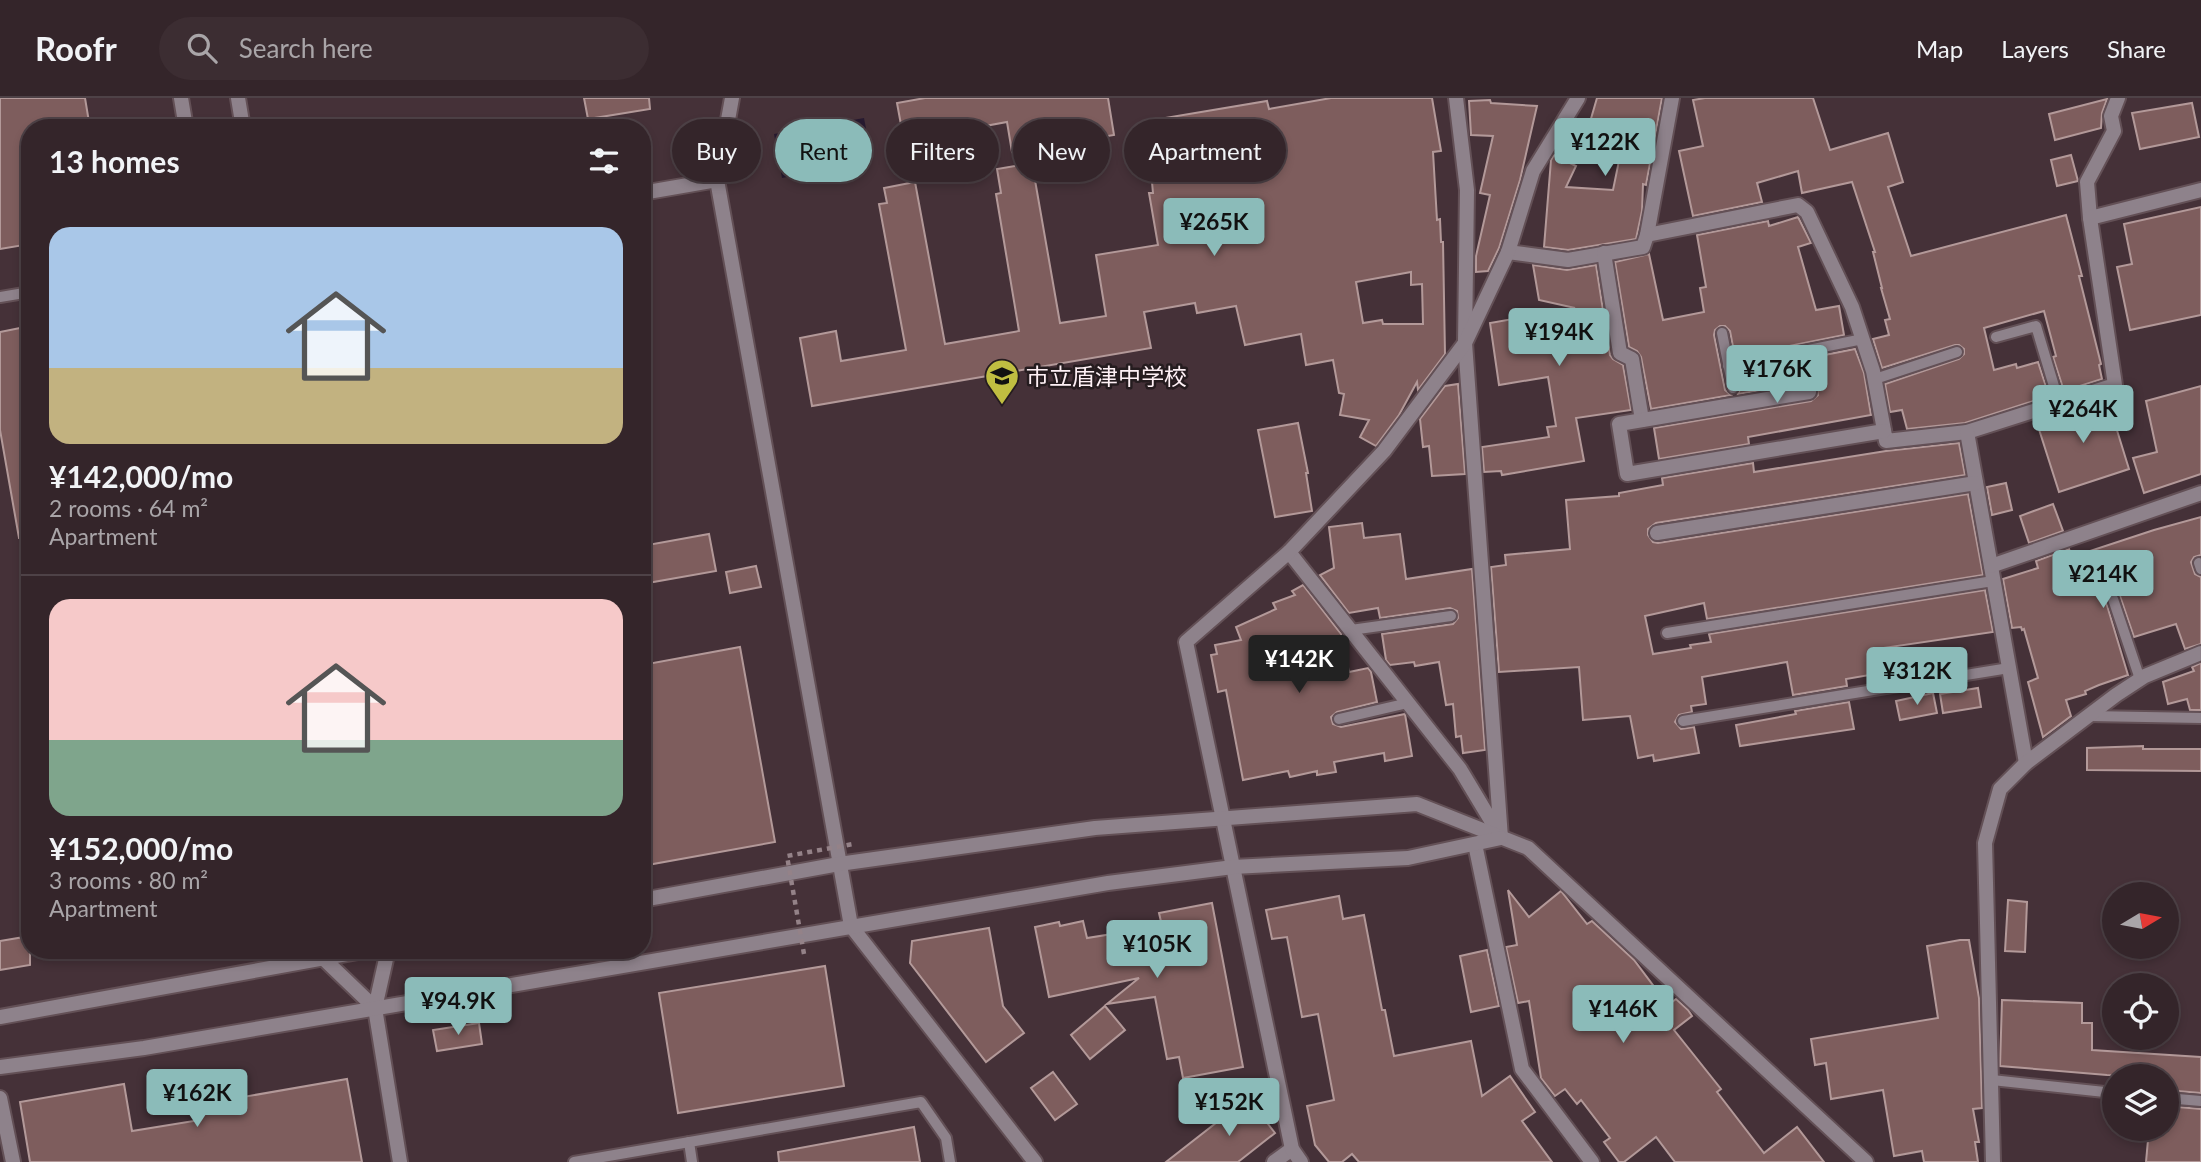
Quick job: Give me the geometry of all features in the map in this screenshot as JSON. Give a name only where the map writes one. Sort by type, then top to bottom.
[{"type":"street","points":[[181,98],[184,119]]},
{"type":"street","points":[[239,98],[242,119]]},
{"type":"street","points":[[728,119],[732,98]]},
{"type":"street","points":[[1456,98],[1467,190],[1465,342],[1501,838]]},
{"type":"street","points":[[1301,1162],[1292,1149],[1186,642],[1290,552],[1384,451],[1465,342],[1508,252],[1533,171],[1578,98]]},
{"type":"street","points":[[1508,252],[1568,260],[1643,247],[1672,98]]},
{"type":"street","points":[[1647,235],[1798,205],[1807,212],[1852,307],[1875,379],[1886,441],[1967,432],[2115,385],[2087,182],[2114,131],[2112,116],[2118,98]]},
{"type":"street","points":[[651,191],[705,182]]},
{"type":"street","points":[[717,182],[851,926],[1024,1155],[1035,1162]]},
{"type":"street","points":[[2090,218],[2201,190]]},
{"type":"street","points":[[1604,253],[1620,353],[1632,359],[1642,420]]},
{"type":"street","points":[[1809,393],[1619,424],[1627,474],[1884,431]]},
{"type":"street","points":[[1967,432],[2026,763]]},
{"type":"street","points":[[1657,533],[1976,483]]},
{"type":"street","points":[[1992,573],[2201,493]]},
{"type":"street","points":[[1290,552],[1460,769],[1501,838]]},
{"type":"street","points":[[1993,1162],[1985,843],[2000,789],[2026,763],[2140,679],[2201,653]]},
{"type":"street","points":[[651,898],[839,864],[1095,828],[1417,804],[1528,848],[1866,1162]]},
{"type":"street","points":[[0,1067],[144,1048],[1108,883],[1233,867],[1408,858],[1501,838]]},
{"type":"street","points":[[1475,844],[1522,1069],[1592,1162]]},
{"type":"street","points":[[0,1017],[302,959]]},
{"type":"street","points":[[327,959],[375,1008]]},
{"type":"street","points":[[386,959],[375,1008],[400,1162]]},
{"type":"street","points":[[0,1098],[13,1162]]},
{"type":"street","points":[[1273,1162],[1292,1149]]},
{"type":"lane","points":[[0,297],[21,294]]},
{"type":"lane","points":[[1996,337],[2036,326],[2059,403]]},
{"type":"lane","points":[[1722,333],[1733,388]]},
{"type":"lane","points":[[1728,366],[1863,339]]},
{"type":"lane","points":[[1875,379],[1957,352]]},
{"type":"lane","points":[[1667,633],[1992,573]]},
{"type":"lane","points":[[2113,599],[2140,679]]},
{"type":"lane","points":[[1350,630],[1451,617]]},
{"type":"lane","points":[[1683,721],[2009,668]]},
{"type":"lane","points":[[1339,719],[1408,703]]},
{"type":"lane","points":[[2089,716],[2201,718]]},
{"type":"lane","points":[[1992,1080],[2102,1092]]},
{"type":"lane","points":[[2179,1099],[2201,1101]]},
{"type":"lane","points":[[574,1162],[921,1102],[946,1138],[950,1162]]},
{"type":"lane","points":[[689,1142],[692,1162]]},
{"type":"path","points":[[804,954],[787,856],[853,844]]},
{"type":"building","points":[[0,98],[85,98],[88,119],[21,119],[21,246],[0,249]]},
{"type":"building","points":[[584,98],[649,98],[650,109],[588,119]]},
{"type":"building","points":[[925,98],[1108,98],[1114,135],[1110,136],[1110,119],[1013,119],[1012,152],[1007,122],[999,123],[999,119],[900,119],[897,103]]},
{"type":"building","points":[[1331,98],[1432,98],[1441,151],[1433,152],[1437,220],[1440,219],[1443,242],[1445,354],[1418,390],[1417,382],[1399,415],[1376,446],[1360,437],[1369,420],[1340,415],[1344,394],[1339,393],[1333,360],[1306,365],[1301,334],[1245,345],[1236,306],[1197,313],[1195,303],[1144,312],[1151,348],[812,406],[800,338],[836,331],[841,361],[906,350],[879,204],[887,203],[884,188],[915,182],[945,344],[1019,331],[996,194],[1001,193],[999,169],[1013,166],[1013,182],[1035,182],[1060,323],[1106,316],[1096,255],[1158,245],[1149,193],[1153,193],[1152,182],[1286,182],[1286,119],[1159,119],[1267,101],[1269,109]],"holes":[[[1411,272],[1411,285],[1422,284],[1423,324],[1383,324],[1382,320],[1363,323],[1356,282]]]},
{"type":"building","points":[[1597,98],[1662,98],[1646,185],[1643,184],[1642,211],[1636,239],[1568,250],[1544,247],[1551,160],[1554,155],[1576,166],[1566,187],[1613,190],[1620,156],[1583,146]]},
{"type":"building","points":[[1813,98],[1830,150],[1888,133],[1903,182],[1888,187],[1911,256],[2066,215],[2082,276],[2079,276],[2101,364],[2102,379],[2064,391],[2053,357],[2056,356],[2044,311],[1984,328],[1994,370],[2016,364],[2017,368],[2038,362],[2049,396],[1965,423],[1907,429],[1902,410],[1890,412],[1885,384],[1959,359],[1964,354],[1964,349],[1955,345],[1882,368],[1873,339],[1889,335],[1885,320],[1890,319],[1875,252],[1852,182],[1802,193],[1798,171],[1757,183],[1762,202],[1693,216],[1679,151],[1703,146],[1693,100]]},
{"type":"building","points":[[2107,99],[2101,128],[2055,140],[2049,114]]},
{"type":"building","points":[[1490,100],[1491,103],[1537,106],[1520,180],[1499,248],[1488,271],[1476,272],[1476,256],[1490,195],[1480,193],[1493,136],[1471,135],[1469,101]]},
{"type":"building","points":[[2192,103],[2199,137],[2140,149],[2132,113]]},
{"type":"building","points":[[2071,155],[2078,181],[2057,186],[2051,160]]},
{"type":"building","points":[[2201,207],[2201,315],[2130,330],[2117,267],[2132,264],[2124,224]]},
{"type":"building","points":[[1798,217],[1811,243],[1798,247],[1816,310],[1839,306],[1844,335],[1735,357],[1730,331],[1725,326],[1720,326],[1714,335],[1725,390],[1731,395],[1651,409],[1641,357],[1629,347],[1615,262],[1649,254],[1663,320],[1704,312],[1700,288],[1706,287],[1697,235],[1768,221],[1769,226]]},
{"type":"building","points":[[1533,265],[1567,270],[1596,265],[1610,355],[1623,365],[1631,410],[1576,418],[1584,461],[1502,475],[1501,471],[1484,472],[1482,447],[1549,437],[1547,427],[1556,426],[1548,377],[1499,385],[1490,323],[1575,308],[1539,300]]},
{"type":"building","points":[[21,328],[21,538],[0,430],[0,332]]},
{"type":"building","points":[[1855,349],[1864,373],[1871,415],[1748,437],[1749,444],[1659,459],[1654,428],[1811,401],[1818,395],[1816,385],[1808,382],[1738,394],[1741,387],[1738,372]]},
{"type":"building","points":[[1458,384],[1465,474],[1432,476],[1429,446],[1423,447],[1420,419],[1445,386]]},
{"type":"building","points":[[2201,386],[2201,474],[2144,493],[2133,458],[2157,452],[2146,401]]},
{"type":"building","points":[[2107,398],[2129,469],[2059,492],[2036,420]]},
{"type":"building","points":[[1298,423],[1312,511],[1275,517],[1258,430]]},
{"type":"building","points":[[1959,443],[1965,475],[1656,523],[1648,529],[1648,535],[1653,542],[1658,543],[1968,494],[1983,575],[1707,619],[1704,603],[1645,616],[1653,654],[1711,642],[1709,634],[1985,590],[1993,632],[1883,648],[1887,672],[1846,679],[1847,686],[1793,695],[1787,662],[1702,677],[1706,704],[1691,706],[1692,712],[1679,715],[1675,722],[1681,729],[1694,727],[1699,753],[1654,761],[1653,755],[1638,758],[1630,716],[1583,720],[1579,667],[1499,672],[1491,567],[1506,565],[1505,555],[1570,549],[1566,500],[1619,496],[1619,493],[1663,485],[1662,478],[1753,463],[1754,472],[1886,451]]},
{"type":"building","points":[[2006,483],[2012,510],[1992,515],[1987,487]]},
{"type":"building","points":[[2053,504],[2063,531],[2029,543],[2020,516]]},
{"type":"building","points":[[2201,517],[2201,555],[2194,557],[2191,562],[2195,574],[2201,577],[2201,644],[2185,649],[2176,624],[2134,637],[2120,596],[2110,592],[2105,597],[2106,602],[2128,675],[2066,700],[2071,716],[2043,737],[2028,682],[2038,678],[2024,629],[2012,628],[2003,579],[2038,568],[2036,561],[2069,549],[2072,557]]},
{"type":"building","points":[[1362,523],[1364,538],[1400,534],[1406,579],[1472,569],[1485,750],[1463,753],[1461,736],[1456,737],[1453,704],[1446,705],[1439,662],[1415,666],[1414,662],[1390,665],[1386,660],[1382,634],[1453,624],[1458,618],[1457,611],[1450,608],[1380,618],[1378,608],[1349,613],[1320,575],[1334,568],[1329,527]]},
{"type":"building","points":[[709,534],[716,571],[651,582],[651,544]]},
{"type":"building","points":[[756,566],[761,587],[730,593],[726,572]]},
{"type":"building","points":[[1303,585],[1341,634],[1349,672],[1368,668],[1371,672],[1377,702],[1337,712],[1331,717],[1333,724],[1341,727],[1405,714],[1412,756],[1385,761],[1384,753],[1334,762],[1336,772],[1317,775],[1317,771],[1290,777],[1288,771],[1243,780],[1226,690],[1218,692],[1211,655],[1217,654],[1215,645],[1241,640],[1236,627],[1276,609],[1273,603],[1295,595],[1292,591]]},
{"type":"building","points":[[740,647],[775,842],[651,864],[651,663]]},
{"type":"building","points":[[2201,663],[2201,710],[2190,710],[2187,699],[2168,704],[2163,682],[2194,671],[2192,667]]},
{"type":"building","points":[[1978,688],[1981,707],[1943,713],[1940,694]]},
{"type":"building","points":[[1933,693],[1937,713],[1900,720],[1896,701]]},
{"type":"building","points":[[1849,702],[1854,729],[1740,746],[1736,725]]},
{"type":"building","points":[[2143,746],[2143,749],[2201,749],[2201,771],[2087,770],[2087,748]]},
{"type":"building","points":[[1508,890],[1529,917],[1561,891],[1587,924],[1592,921],[1634,960],[1668,1005],[1676,999],[1688,1010],[1692,1016],[1674,1030],[1721,1089],[1717,1092],[1764,1153],[1797,1127],[1824,1162],[1675,1162],[1656,1137],[1624,1162],[1619,1162],[1604,1142],[1610,1138],[1581,1100],[1577,1104],[1565,1089],[1555,1096],[1541,1078],[1529,1001],[1518,1003],[1506,947],[1517,945]]},
{"type":"building","points":[[1339,896],[1343,919],[1364,915],[1382,1010],[1385,1010],[1394,1056],[1471,1041],[1482,1096],[1510,1076],[1535,1112],[1522,1121],[1552,1162],[1359,1162],[1352,1154],[1342,1162],[1329,1162],[1315,1145],[1307,1106],[1334,1100],[1318,1014],[1302,1017],[1287,937],[1272,939],[1266,910]]},
{"type":"building","points":[[2008,900],[2027,902],[2025,952],[2005,951]]},
{"type":"building","points":[[1212,903],[1243,1067],[1183,1078],[1179,1057],[1167,1059],[1155,997],[1107,1004],[1139,978],[1049,997],[1035,927],[1059,922],[1060,926],[1083,921],[1087,938],[1162,926],[1159,913]]},
{"type":"building","points":[[989,928],[1003,1006],[1024,1033],[986,1062],[910,963],[912,941]]},
{"type":"building","points":[[21,938],[21,959],[30,959],[30,965],[0,970],[0,941]]},
{"type":"building","points":[[1969,940],[1979,998],[1982,1108],[1973,1109],[1979,1142],[1975,1142],[1978,1162],[1924,1162],[1922,1151],[1894,1156],[1883,1090],[1831,1099],[1826,1063],[1815,1065],[1811,1039],[1938,1018],[1927,946]]},
{"type":"building","points":[[1487,950],[1499,1006],[1471,1012],[1460,956]]},
{"type":"building","points":[[825,966],[844,1086],[678,1113],[659,993]]},
{"type":"building","points":[[2002,1000],[2082,1003],[2082,1023],[2092,1023],[2092,1050],[2201,1057],[2201,1093],[2179,1091],[2179,1064],[2102,1064],[2102,1075],[2000,1066]]},
{"type":"building","points":[[1105,1006],[1125,1030],[1090,1059],[1071,1035]]},
{"type":"building","points":[[479,1023],[482,1044],[437,1051],[433,1030]]},
{"type":"building","points":[[1053,1072],[1077,1104],[1055,1120],[1031,1088]]},
{"type":"building","points":[[347,1079],[362,1162],[30,1162],[20,1102],[124,1084],[132,1131],[200,1120],[197,1105]]},
{"type":"building","points":[[1248,1098],[1275,1133],[1238,1162],[1166,1162]]},
{"type":"building","points":[[2179,1107],[2201,1109],[2201,1162],[2146,1162],[2148,1141],[2179,1141]]},
{"type":"building","points":[[914,1127],[920,1162],[779,1162],[778,1152]]},
{"type":"place","name":"市立盾津中学校","points":[[1002,406]]}]
